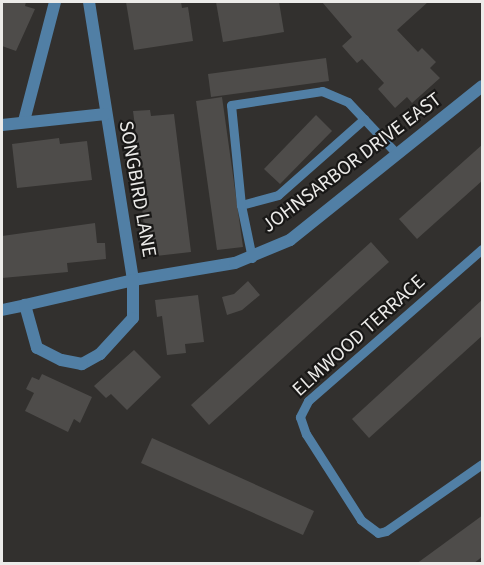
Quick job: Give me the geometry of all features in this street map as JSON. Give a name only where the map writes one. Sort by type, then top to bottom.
[{"type":"street","points":[[24,121],[55,2]]},
{"type":"street","points":[[89,2],[105,114]]},
{"type":"street","name":"JOHNSARBOR DRIVE EAST","points":[[133,280],[202,271],[252,258],[290,240],[483,86]]},
{"type":"street","name":"SONGBIRD LANE","points":[[2,125],[105,114],[133,280],[133,318],[100,354],[82,364],[61,360],[37,348],[25,305]]},
{"type":"street","name":"SONGBIRD LANE","points":[[2,310],[133,280]]},
{"type":"lane","points":[[252,258],[241,205],[231,105],[322,90],[348,102],[397,154]]},
{"type":"lane","points":[[241,205],[278,195],[364,119]]},
{"type":"lane","name":"ELMWOOD TERRACE","points":[[483,249],[308,401],[300,417],[306,434],[361,520],[378,533],[386,531],[483,464]]},
{"type":"building","points":[[2,2],[26,2],[25,6],[35,9],[16,51],[2,46]]},
{"type":"building","points":[[126,2],[181,2],[182,8],[188,7],[193,41],[134,50]]},
{"type":"building","points":[[216,2],[279,2],[284,32],[223,42]]},
{"type":"building","points":[[322,2],[428,2],[397,30],[418,52],[422,48],[436,62],[430,68],[440,78],[412,103],[407,97],[395,108],[378,89],[384,83],[362,59],[357,63],[342,46],[352,37]]},
{"type":"building","points":[[326,58],[329,81],[211,97],[208,74]]},
{"type":"building","points":[[222,97],[243,247],[217,250],[196,101]]},
{"type":"building","points":[[150,110],[151,116],[174,114],[191,252],[147,257],[137,157],[132,158],[130,143],[137,142],[133,111]]},
{"type":"building","points":[[316,115],[332,131],[280,184],[264,169]]},
{"type":"building","points":[[59,138],[60,144],[87,141],[92,180],[17,188],[12,144]]},
{"type":"building","points":[[483,144],[483,180],[417,239],[399,219]]},
{"type":"building","points":[[95,223],[97,243],[105,243],[106,259],[67,263],[68,272],[2,278],[2,236]]},
{"type":"building","points":[[371,242],[389,262],[209,425],[191,405]]},
{"type":"building","points":[[248,281],[260,295],[242,310],[227,315],[222,297],[234,294]]},
{"type":"building","points":[[198,295],[204,342],[185,344],[186,353],[167,355],[162,316],[157,317],[155,300]]},
{"type":"building","points":[[483,299],[483,335],[369,438],[352,419]]},
{"type":"building","points":[[134,350],[161,377],[127,410],[111,394],[106,398],[94,386]]},
{"type":"building","points":[[42,374],[92,397],[80,423],[74,419],[68,432],[25,411],[34,393],[26,389],[32,377],[39,380]]},
{"type":"building","points":[[152,438],[314,511],[303,535],[141,463]]},
{"type":"building","points":[[483,515],[483,556],[473,564],[416,564]]}]
